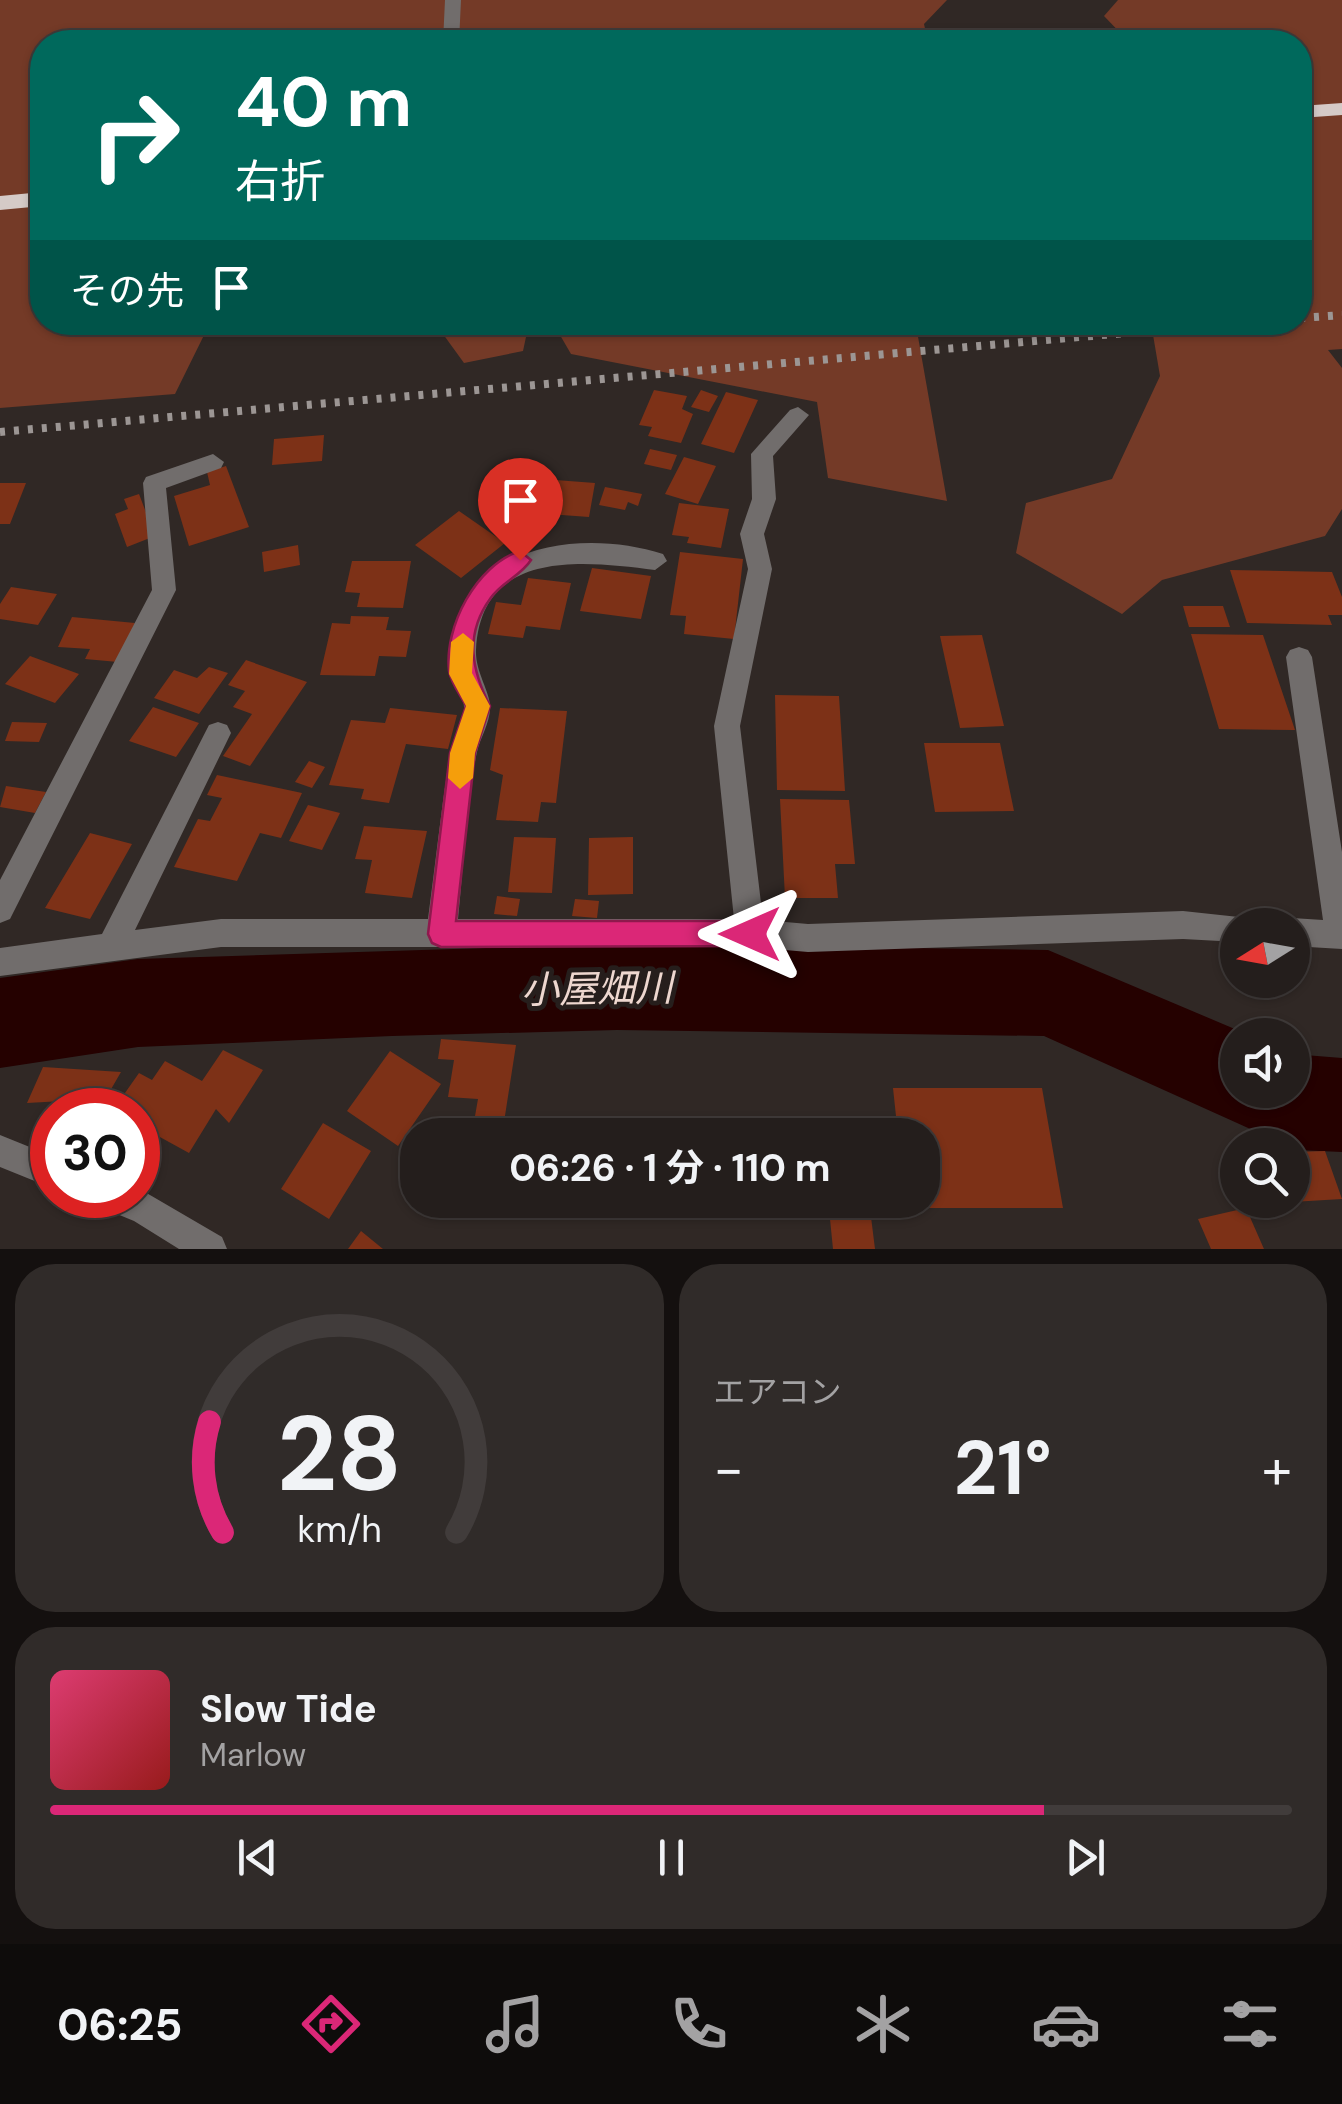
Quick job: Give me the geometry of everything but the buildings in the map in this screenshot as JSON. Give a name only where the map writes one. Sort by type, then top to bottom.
[{"type":"highway","points":[[1312,111],[1342,109]]},
{"type":"highway","points":[[0,203],[30,200]]},
{"type":"street","points":[[451,30],[452,0]]},
{"type":"street","points":[[750,934],[727,726],[760,569],[752,534],[764,499],[762,454],[798,415]]},
{"type":"street","points":[[0,909],[164,590],[154,483],[212,462]]},
{"type":"street","points":[[441,934],[462,753],[478,706],[461,674],[463,639],[480,594],[520,560],[583,552],[655,561]]},
{"type":"street","points":[[1299,657],[1341,935],[1310,933]]},
{"type":"street","points":[[111,947],[218,733]]},
{"type":"street","points":[[0,962],[220,933],[750,934],[808,938],[1182,925],[1220,927]]},
{"type":"street","points":[[0,1151],[30,1163]]},
{"type":"street","points":[[160,1217],[210,1249]]},
{"type":"shaded area","points":[[0,0],[947,0],[924,24],[925,30],[30,30],[30,335],[204,335],[175,394],[0,408]]},
{"type":"shaded area","points":[[1118,0],[1342,0],[1342,349],[1328,350],[1342,368],[1342,509],[1325,536],[1162,580],[1122,614],[1016,553],[1026,503],[1112,479],[1160,376],[1153,335],[1312,335],[1312,30],[1117,30],[1104,16]]},
{"type":"shaded area","points":[[444,335],[526,335],[523,351],[464,363]]},
{"type":"shaded area","points":[[560,335],[918,335],[947,501],[828,478],[817,402],[571,354]]},
{"type":"waterway","name":"小屋畑川","points":[[0,1023],[138,1003],[392,993],[617,987],[1048,993],[1220,1069]]},
{"type":"waterway","name":"小屋畑川","points":[[1310,1104],[1342,1105]]},
{"type":"railway","points":[[1312,317],[1342,315]]},
{"type":"railway","points":[[0,432],[1103,335]]},
{"type":"slow traffic","points":[[460,778],[462,753],[478,706],[461,674],[463,642]]},
{"type":"route","points":[[520,560],[480,594],[463,639],[461,674],[478,706],[462,753],[441,934],[750,934]]}]
